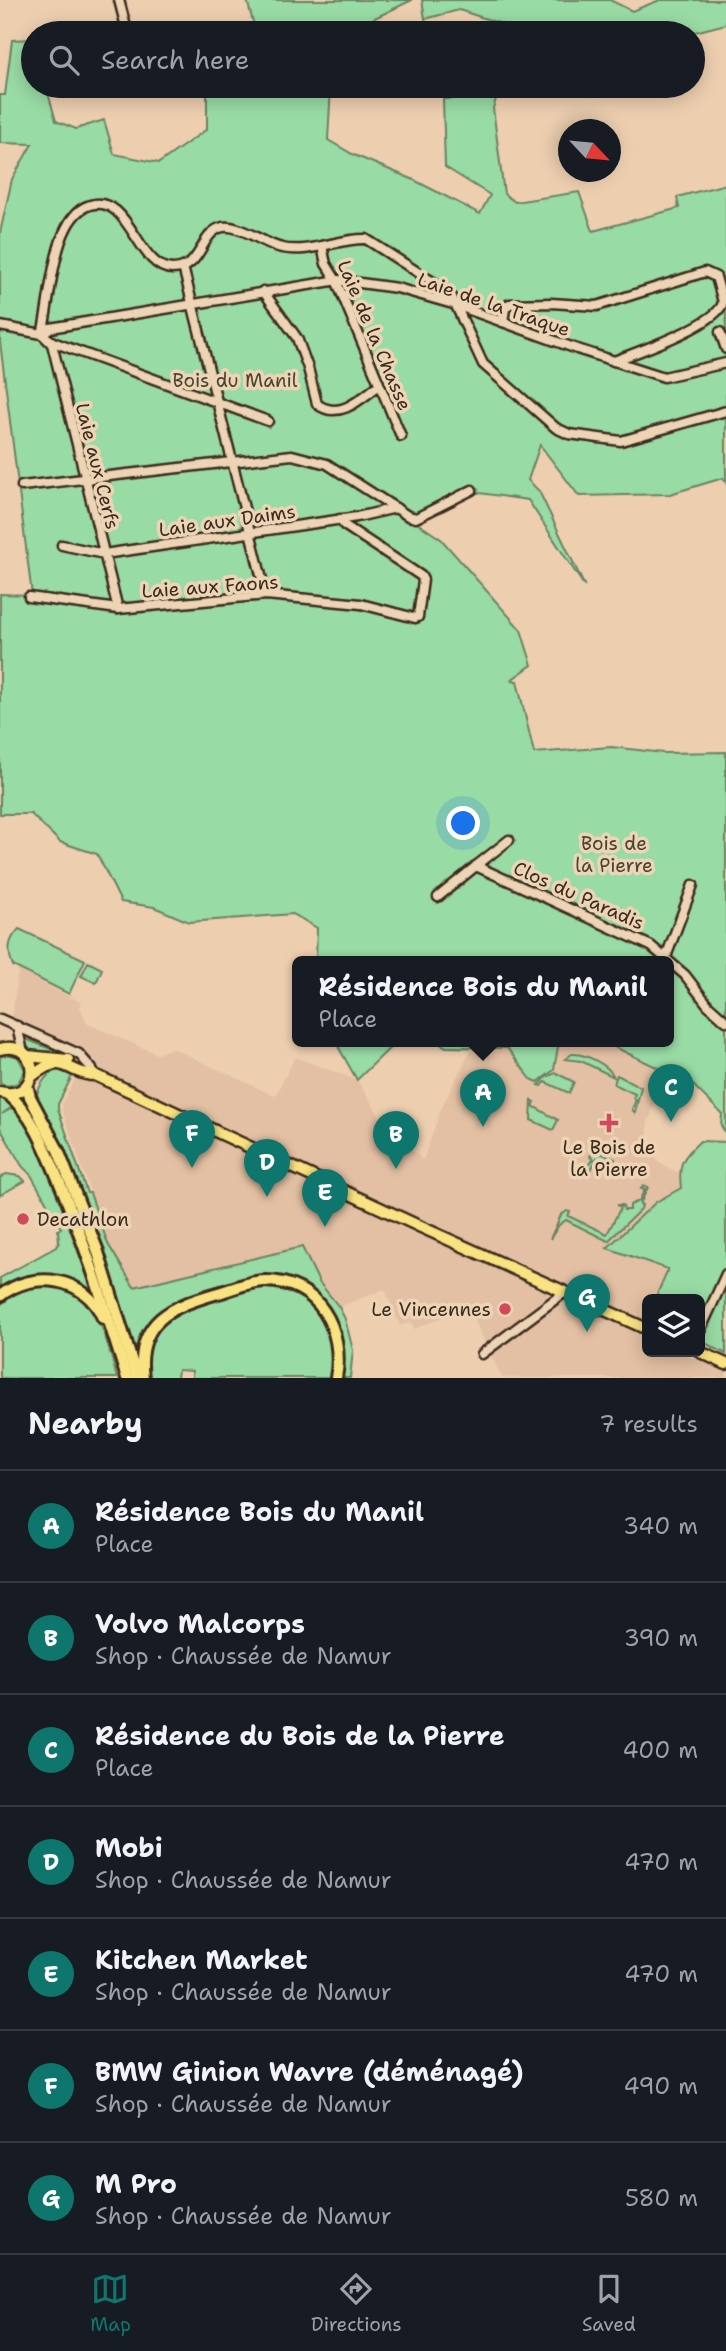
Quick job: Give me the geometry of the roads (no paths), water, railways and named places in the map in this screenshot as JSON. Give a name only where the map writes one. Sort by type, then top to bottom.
[{"type":"highway","points":[[29,1081],[30,1097],[58,1150],[97,1249],[137,1378]]},
{"type":"highway","points":[[4,1093],[20,1105],[41,1140],[83,1243],[127,1378]]},
{"type":"highway","points":[[0,1296],[29,1280],[62,1282],[89,1298],[103,1319],[109,1321]]},
{"type":"highway","points":[[143,1378],[146,1340],[153,1326],[165,1314],[189,1301],[264,1281],[279,1283],[305,1293],[330,1319],[339,1346],[336,1378]]},
{"type":"main road","points":[[2,1048],[68,1060],[642,1326]]},
{"type":"main road","points":[[25,1054],[32,1069],[29,1081]]},
{"type":"main road","points":[[4,1093],[17,1093],[44,1068],[55,1064],[69,1066],[89,1075],[93,1072]]},
{"type":"main road","points":[[705,1355],[726,1364]]},
{"type":"street","points":[[120,0],[125,21]]},
{"type":"street","points":[[42,334],[62,237],[73,216],[89,205],[103,205],[118,213],[136,233],[155,264],[168,268],[183,267],[197,256],[212,233],[223,227],[234,228],[285,249],[366,239],[444,289],[452,297],[483,364],[556,428],[569,434],[627,440],[726,411]]},
{"type":"street","name":"Laie de la Chasse","points":[[322,246],[326,264],[336,280],[401,436]]},
{"type":"street","points":[[183,267],[267,595]]},
{"type":"street","points":[[503,322],[505,309],[509,304],[597,306],[702,273],[715,276],[720,288],[722,307],[701,323],[660,341],[650,349],[614,361]]},
{"type":"street","name":"Laie de la Traque","points":[[42,334],[50,328],[336,280],[397,288],[453,304],[664,377],[726,363]]},
{"type":"street","points":[[263,291],[297,338],[320,407],[334,410],[349,407],[379,385]]},
{"type":"street","points":[[0,326],[42,334],[53,342],[268,421]]},
{"type":"street","points":[[719,332],[726,349]]},
{"type":"street","name":"Laie aux Cerfs","points":[[42,334],[52,344],[118,609]]},
{"type":"street","points":[[22,486],[284,455],[306,457],[327,464],[408,516],[416,517],[471,490]]},
{"type":"street","name":"Laie aux Daims","points":[[62,545],[104,554],[340,519],[396,508]]},
{"type":"street","name":"Laie aux Faons","points":[[29,597],[118,609],[267,595],[361,604],[418,617],[423,580],[421,576],[355,533],[340,519]]},
{"type":"street","name":"Clos du Paradis","points":[[438,897],[509,840]]},
{"type":"street","name":"Clos du Paradis","points":[[476,866],[637,938],[664,956]]},
{"type":"street","points":[[666,956],[693,885]]},
{"type":"street","name":"Clos du Paradis","points":[[674,965],[708,1005],[726,1021]]},
{"type":"street","points":[[0,1019],[79,1054],[93,1072]]},
{"type":"street","points":[[2,1048],[15,1035],[17,1026]]},
{"type":"street","points":[[17,1026],[25,1054]]},
{"type":"street","points":[[705,1320],[726,1274]]},
{"type":"street","points":[[482,1354],[565,1292]]},
{"type":"place","name":"Résidence du Bois de la Pierre","points":[[671,1122]]},
{"type":"place","name":"Le Bois de la Pierre","points":[[609,1123]]},
{"type":"place","name":"Résidence Bois du Manil","points":[[483,1127]]},
{"type":"place","name":"BMW Ginion Wavre (déménagé)","points":[[192,1168]]},
{"type":"place","name":"Volvo Malcorps","points":[[396,1169]]},
{"type":"place","name":"Mobi","points":[[267,1197]]},
{"type":"place","name":"Decathlon","points":[[23,1219]]},
{"type":"place","name":"Kitchen Market","points":[[325,1227]]},
{"type":"place","name":"Le Vincennes","points":[[505,1309]]},
{"type":"place","name":"M Pro","points":[[587,1332]]},
{"type":"park label","name":"Bois du Manil","points":[[235,380]]},
{"type":"park label","name":"Bois de la Pierre","points":[[614,854]]}]
